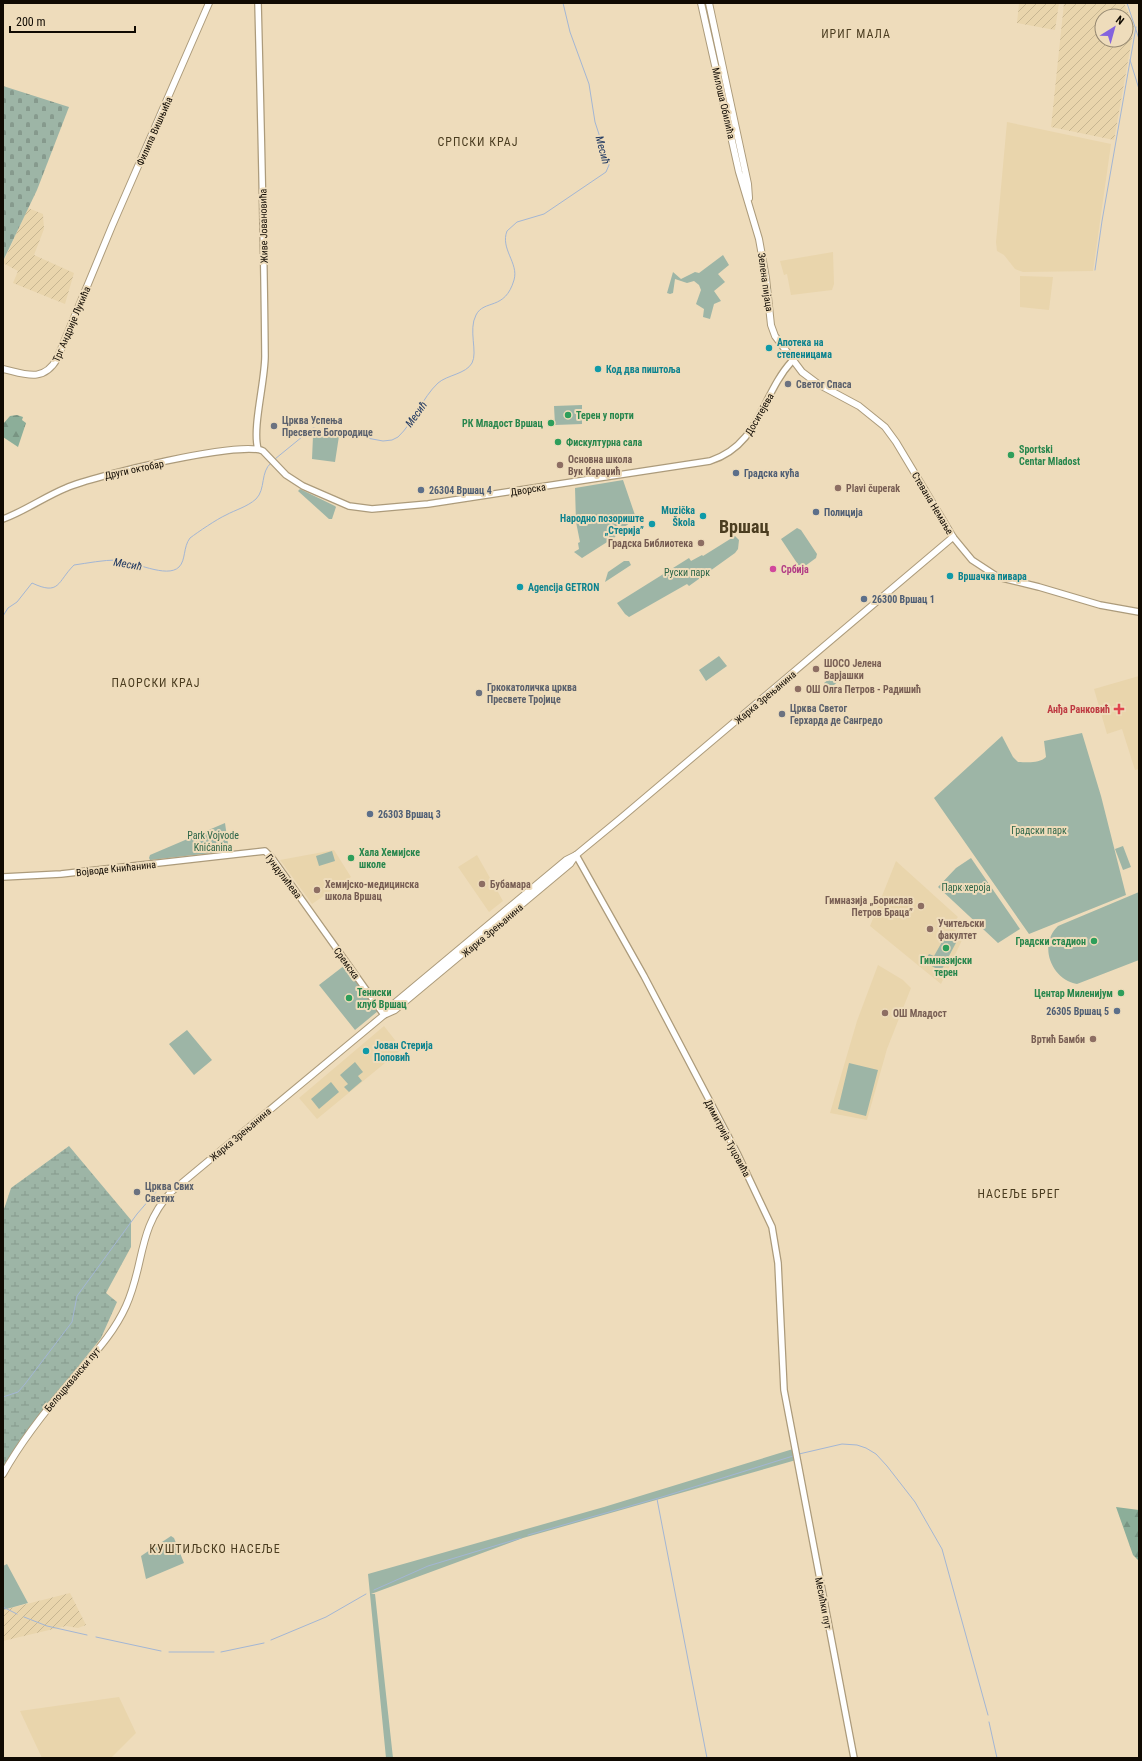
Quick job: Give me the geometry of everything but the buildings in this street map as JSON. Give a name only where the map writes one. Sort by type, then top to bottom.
[{"type":"main road","name":"Филипа Вишњића","points":[[99,259],[209,3]]},
{"type":"main road","name":"Милоша Обилића","points":[[701,3],[739,172],[759,239]]},
{"type":"main road","name":"Милоша Обилића","points":[[709,3],[748,184],[749,202]]},
{"type":"main road","name":"Зелена пијаца","points":[[759,239],[766,278],[771,325]]},
{"type":"main road","name":"Трг Андрије Лукића","points":[[3,369],[31,376],[46,372],[57,359],[99,259]]},
{"type":"main road","name":"Стевана Немање","points":[[771,325],[775,336],[792,361],[809,378],[859,406],[884,427],[896,442],[953,537]]},
{"type":"main road","name":"Жарка Зрењанина","points":[[134,1280],[150,1222],[159,1206],[172,1192],[384,1015],[395,1010],[438,975],[570,864],[576,855],[953,537]]},
{"type":"main road","name":"Белоцрквански пут","points":[[3,1474],[14,1454],[42,1415],[112,1330],[126,1305],[134,1280]]},
{"type":"street","name":"Живе Јовановића","points":[[258,3],[264,246],[264,370],[256,435],[258,449]]},
{"type":"street","name":"Доситејева","points":[[717,458],[730,451],[746,438],[776,383],[792,361]]},
{"type":"street","name":"Други октобар","points":[[3,519],[65,488],[98,476],[220,451],[244,448],[258,449]]},
{"type":"street","name":"Дворска","points":[[258,449],[270,458],[274,464],[290,478],[302,486],[356,508],[372,509],[428,504],[648,471],[717,458]]},
{"type":"street","name":"Стевана Немање","points":[[953,537],[972,560],[998,577],[1039,587],[1100,605],[1139,612]]},
{"type":"street","name":"Гундулићева","points":[[229,855],[259,851],[268,853],[310,911]]},
{"type":"street","name":"Војводе Книћанина","points":[[3,877],[61,874],[229,855]]},
{"type":"street","name":"Димитрија Туцовића","points":[[576,855],[644,976],[739,1158],[772,1227],[778,1263],[784,1390],[794,1448]]},
{"type":"street","name":"Сремска","points":[[310,911],[384,1015]]},
{"type":"street","name":"Месићки пут","points":[[794,1448],[854,1758]]},
{"type":"shaded area","points":[[1019,3],[1059,3],[1055,30],[1017,23]]},
{"type":"shaded area","points":[[1064,3],[1124,3],[1126,8],[1094,8],[1094,48],[1130,48],[1114,140],[1051,127]]},
{"type":"shaded area","points":[[1007,122],[1111,144],[1093,271],[1023,272],[1015,269],[1004,255],[997,251],[996,242]]},
{"type":"shaded area","points":[[28,208],[43,214],[44,229],[34,255],[74,273],[65,304],[13,283],[18,271],[3,263]]},
{"type":"shaded area","points":[[833,252],[834,284],[832,290],[791,295],[787,274],[784,275],[780,261]]},
{"type":"shaded area","points":[[1020,276],[1053,277],[1049,310],[1020,307]]},
{"type":"shaded area","name":"Анђа Ранковић","points":[[1139,676],[1139,769],[1135,770],[1122,729],[1107,734],[1094,689]]},
{"type":"shaded area","name":"Хемијско-медицинска школа Вршац","points":[[334,850],[351,877],[312,904],[280,860]]},
{"type":"shaded area","name":"Бубамара","points":[[477,855],[503,901],[489,912],[458,867]]},
{"type":"shaded area","points":[[896,861],[958,917],[950,927],[964,936],[941,984],[870,926]]},
{"type":"shaded area","points":[[878,965],[903,980],[911,988],[887,1049],[867,1120],[830,1113],[857,1021]]},
{"type":"shaded area","points":[[384,1026],[402,1049],[317,1119],[299,1098]]},
{"type":"shaded area","points":[[70,1593],[86,1625],[78,1628],[66,1626],[3,1641],[3,1610]]},
{"type":"shaded area","points":[[119,1697],[136,1733],[111,1758],[42,1758],[20,1711]]},
{"type":"green space","points":[[3,86],[69,107],[37,190],[3,261]]},
{"type":"green space","points":[[723,255],[729,265],[718,274],[725,282],[714,291],[721,301],[714,304],[710,319],[703,317],[704,309],[696,304],[701,290],[699,285],[694,281],[687,283],[675,279],[673,293],[667,293],[673,272],[681,279],[695,272],[699,273]]},
{"type":"green space","name":"Терен у порти","points":[[582,405],[582,424],[555,425],[554,406]]},
{"type":"green space","points":[[17,415],[23,417],[22,420],[26,423],[18,447],[3,437],[3,424],[10,416]]},
{"type":"green space","points":[[318,432],[339,436],[335,462],[312,459],[313,436]]},
{"type":"green space","points":[[623,480],[636,518],[618,532],[615,537],[582,558],[574,552],[579,549],[578,543],[580,542],[576,522],[575,488]]},
{"type":"green space","points":[[300,489],[335,506],[332,519],[329,519],[298,491]]},
{"type":"green space","points":[[797,528],[801,530],[817,554],[816,558],[801,569],[781,539]]},
{"type":"green space","name":"Руски парк","points":[[735,536],[739,540],[738,549],[735,553],[689,586],[687,584],[629,617],[617,603],[689,558],[691,561],[702,555],[703,556]]},
{"type":"green space","points":[[624,561],[629,561],[631,565],[605,582],[608,572]]},
{"type":"green space","points":[[719,656],[727,666],[706,681],[699,670]]},
{"type":"green space","points":[[841,670],[845,676],[829,689],[824,683]]},
{"type":"green space","name":"Градски парк","points":[[1082,733],[1101,796],[1126,895],[1029,934],[934,798],[1002,736],[1013,757],[1018,762],[1032,762],[1040,761],[1046,757],[1044,741]]},
{"type":"green space","name":"Park Vojvode Knićanina","points":[[225,823],[229,851],[150,860],[149,858],[150,855]]},
{"type":"green space","points":[[1123,846],[1131,867],[1123,870],[1115,849]]},
{"type":"green space","points":[[332,851],[335,861],[319,866],[316,856]]},
{"type":"green space","name":"Парк хероја","points":[[971,858],[1020,929],[998,943],[938,887],[956,868]]},
{"type":"green space","name":"Градски стадион","points":[[1139,892],[1139,960],[1077,984],[1060,976],[1050,960],[1048,951],[1052,934],[1058,926]]},
{"type":"green space","name":"Гимназијски терен","points":[[947,933],[958,939],[941,971],[924,962],[929,954],[934,956]]},
{"type":"green space","name":"Тениски клуб Вршац","points":[[345,965],[378,1011],[355,1030],[319,985]]},
{"type":"green space","points":[[187,1030],[212,1060],[194,1075],[169,1044]]},
{"type":"green space","points":[[355,1062],[363,1072],[358,1076],[362,1081],[349,1092],[344,1087],[348,1084],[340,1075]]},
{"type":"green space","points":[[849,1063],[878,1070],[866,1116],[838,1109]]},
{"type":"green space","points":[[331,1082],[339,1092],[319,1109],[311,1099]]},
{"type":"green space","points":[[69,1146],[131,1220],[131,1247],[106,1293],[117,1302],[101,1338],[32,1424],[3,1471],[3,1212],[11,1188]]},
{"type":"green space","points":[[793,1449],[796,1460],[523,1538],[371,1594],[375,1594],[393,1758],[386,1758],[368,1574],[604,1507]]},
{"type":"green space","points":[[1116,1507],[1139,1510],[1139,1561],[1133,1555]]},
{"type":"green space","points":[[171,1536],[174,1538],[184,1563],[146,1579],[141,1556]]},
{"type":"green space","points":[[7,1564],[28,1603],[3,1610],[3,1566]]},
{"type":"waterway","name":"Месић","points":[[275,459],[313,428],[383,441],[392,440],[398,437],[409,424],[432,389],[442,380],[465,370],[472,363],[474,358],[473,327],[476,315],[484,307],[495,303],[505,296],[510,290],[514,280],[514,268],[507,250],[505,238],[507,231],[517,222],[544,214],[606,172],[609,165],[595,122],[589,84],[570,32],[563,3]]},
{"type":"waterway","points":[[1127,3],[1139,39]]},
{"type":"waterway","points":[[1095,270],[1102,221],[1136,27]]},
{"type":"waterway","points":[[1130,60],[1139,89]]},
{"type":"waterway","name":"Месић","points":[[3,616],[8,608],[17,602],[32,583],[41,587],[53,588],[61,582],[74,565],[117,560],[158,570],[174,570],[181,564],[186,545],[190,538],[218,519],[256,499],[261,490],[265,471],[271,463]]},
{"type":"waterway","points":[[3,1397],[18,1392],[72,1322],[77,1296],[137,1214],[163,1184]]},
{"type":"waterway","points":[[799,1454],[842,1444],[857,1445],[866,1448],[876,1454],[887,1466],[915,1502],[942,1549],[988,1715]]},
{"type":"waterway","points":[[528,1535],[662,1497],[793,1456]]},
{"type":"waterway","points":[[657,1499],[707,1758]]},
{"type":"waterway","points":[[374,1590],[428,1566],[521,1538]]},
{"type":"waterway","points":[[271,1640],[326,1617],[366,1594]]},
{"type":"waterway","points":[[3,1607],[17,1614]]},
{"type":"waterway","points":[[24,1617],[47,1626],[87,1635]]},
{"type":"waterway","points":[[96,1637],[161,1651]]},
{"type":"waterway","points":[[221,1652],[264,1643]]},
{"type":"waterway","points":[[169,1652],[214,1652]]},
{"type":"waterway","points":[[989,1722],[997,1758]]},
{"type":"place","name":"Апотека на степеницама","points":[[769,348]]},
{"type":"place","name":"Код два пиштоља","points":[[598,369]]},
{"type":"place","name":"Светог Спаса","points":[[788,384]]},
{"type":"place","name":"Терен у порти","points":[[568,415]]},
{"type":"place","name":"РК Младост Вршац","points":[[551,423]]},
{"type":"place","name":"Црква Успења Пресвете Богородице","points":[[274,426]]},
{"type":"place","name":"Фискултурна сала","points":[[558,442]]},
{"type":"place","name":"Sportski Centar Mladost","points":[[1011,455]]},
{"type":"place","name":"Основна школа Вук Караџић","points":[[560,465]]},
{"type":"place","name":"Градска кућа","points":[[736,473]]},
{"type":"place","name":"Plavi čuperak","points":[[838,488]]},
{"type":"place","name":"26304 Вршац 4","points":[[421,490]]},
{"type":"place","name":"Полицијa","points":[[816,512]]},
{"type":"place","name":"Muzička Škola","points":[[703,516]]},
{"type":"place","name":"Народно позориште „Стерија”","points":[[652,524]]},
{"type":"place","name":"Градска Библиотека","points":[[701,543]]},
{"type":"place","name":"Србија","points":[[773,569]]},
{"type":"place","name":"Вршачка пивара","points":[[950,576]]},
{"type":"place","name":"Agencija GETRON","points":[[520,587]]},
{"type":"place","name":"26300 Вршац 1","points":[[864,599]]},
{"type":"place","name":"ШОСО Јелена Варјашки","points":[[816,669]]},
{"type":"place","name":"ОШ Олга Петров - Радишић","points":[[798,689]]},
{"type":"place","name":"Гркокатоличка црква Пресвете Тројице","points":[[479,693]]},
{"type":"place","name":"Анђа Ранковић","points":[[1119,709]]},
{"type":"place","name":"Црква Светог Герхарда де Сангредо","points":[[782,714]]},
{"type":"place","name":"26303 Вршац 3","points":[[370,814]]},
{"type":"place","name":"Хала Хемијске школе","points":[[351,858]]},
{"type":"place","name":"Бубамара","points":[[482,884]]},
{"type":"place","name":"Хемијско-медицинска школа Вршац","points":[[317,890]]},
{"type":"place","name":"Гимназија „Борислав Петров Браца”","points":[[921,906]]},
{"type":"place","name":"Учитељски факултет","points":[[930,929]]},
{"type":"place","name":"Градски стадион","points":[[1094,941]]},
{"type":"place","name":"Гимназијски терен","points":[[946,948]]},
{"type":"place","name":"Центар Миленијум","points":[[1121,993]]},
{"type":"place","name":"Тениски клуб Вршац","points":[[349,998]]},
{"type":"place","name":"26305 Вршац 5","points":[[1117,1011]]},
{"type":"place","name":"ОШ Младост","points":[[885,1013]]},
{"type":"place","name":"Вртић Бамби","points":[[1093,1039]]},
{"type":"place","name":"Јован Стерија Поповић","points":[[366,1051]]},
{"type":"place","name":"Црква Свих Светих","points":[[137,1192]]},
{"type":"district","name":"ИРИГ МАЛА","points":[[856,34]]},
{"type":"district","name":"СРПСКИ КРАЈ","points":[[478,142]]},
{"type":"district","name":"Вршац","points":[[744,527]]},
{"type":"district","name":"ПАОРСКИ КРАЈ","points":[[156,683]]},
{"type":"district","name":"НАСЕЉЕ БРЕГ","points":[[1019,1194]]},
{"type":"district","name":"КУШТИЉСКО НАСЕЉЕ","points":[[215,1549]]}]
